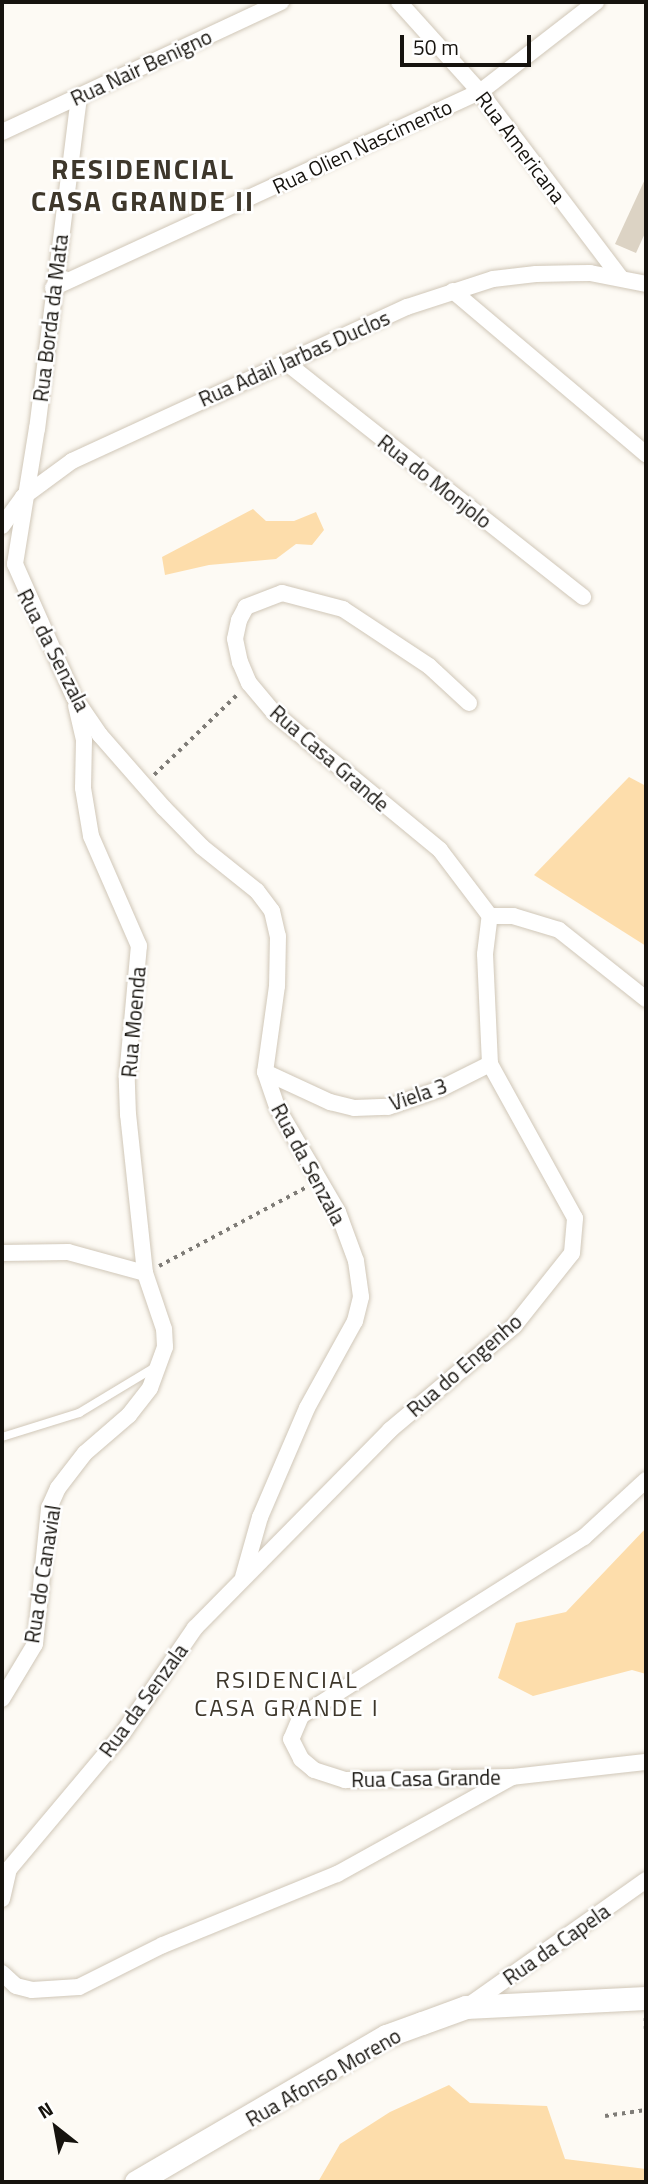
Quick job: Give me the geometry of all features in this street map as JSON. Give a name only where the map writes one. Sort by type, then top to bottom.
[{"type":"main road","name":"Rua Afonso Moreno","points":[[136,2182],[386,2036],[466,2007],[646,1998]]},
{"type":"street","name":"Rua Nair Benigno","points":[[2,132],[281,2]]},
{"type":"street","name":"Rua Americana","points":[[399,2],[480,92],[620,277]]},
{"type":"street","name":"Rua Olien Nascimento","points":[[53,288],[480,92],[596,2]]},
{"type":"street","name":"Rua Borda da Mata","points":[[23,497],[37,428],[79,97]]},
{"type":"street","name":"Rua Adail Jarbas Duclos","points":[[2,526],[23,497],[72,461],[407,307],[493,279],[590,272],[620,277]]},
{"type":"street","points":[[620,277],[644,278]]},
{"type":"street","points":[[453,291],[646,454]]},
{"type":"street","name":"Rua do Monjolo","points":[[288,364],[583,597]]},
{"type":"street","name":"Rua da Senzala","points":[[2,1899],[9,1869],[122,1733],[195,1628],[243,1577],[260,1517],[307,1408],[355,1321],[361,1297],[356,1261],[338,1212],[278,1109],[265,1072],[277,986],[278,936],[272,911],[257,891],[202,847],[145,784],[74,697],[18,579],[15,564],[23,497]]},
{"type":"street","name":"Rua Casa Grande","points":[[469,703],[429,666],[343,609],[282,593],[246,607],[239,620],[235,639],[250,683],[298,736],[440,850],[490,916]]},
{"type":"street","name":"Rua Moenda","points":[[74,697],[84,740],[83,788],[91,836],[139,946],[127,1077],[145,1273]]},
{"type":"street","points":[[490,916],[513,916],[559,930],[646,999]]},
{"type":"street","name":"Rua do Engenho","points":[[243,1577],[390,1430],[514,1326],[572,1253],[575,1218],[490,1064],[485,954],[490,916]]},
{"type":"street","name":"Viela 3","points":[[265,1072],[330,1102],[354,1108],[388,1107],[440,1089],[490,1064]]},
{"type":"street","points":[[2,1253],[68,1252],[145,1273]]},
{"type":"street","name":"Rua do Canavial","points":[[2,1699],[35,1644],[49,1508],[58,1488],[85,1453],[129,1415],[150,1388],[160,1364],[164,1329],[145,1273]]},
{"type":"street","name":"Rua Casa Grande","points":[[646,1480],[584,1536],[301,1716],[292,1731],[301,1759],[314,1770],[345,1780],[512,1777],[646,1762]]},
{"type":"street","points":[[2,1973],[16,1986],[32,1990],[79,1987],[163,1945],[338,1874],[512,1777]]},
{"type":"street","name":"Rua da Capela","points":[[466,2007],[646,1880]]},
{"type":"lane","points":[[2,1437],[79,1413],[160,1364]]},
{"type":"path","points":[[145,784],[250,683]]},
{"type":"path","points":[[145,1273],[318,1181]]},
{"type":"path","points":[[605,2116],[646,2110]]},
{"type":"shaded area","points":[[253,509],[266,521],[294,521],[316,512],[324,530],[312,545],[296,544],[276,559],[209,565],[165,575],[162,557]]},
{"type":"shaded area","points":[[629,777],[646,786],[646,946],[534,875]]},
{"type":"shaded area","points":[[646,1528],[646,1674],[632,1670],[533,1696],[498,1678],[516,1623],[566,1612]]},
{"type":"shaded area","points":[[449,2085],[470,2103],[547,2106],[565,2159],[646,2169],[646,2182],[318,2182],[340,2144],[390,2112]]},
{"type":"building","points":[[646,177],[646,231],[636,253],[615,244]]},
{"type":"district","name":"RESIDENCIAL CASA GRANDE II","points":[[143,185]]},
{"type":"district","name":"RSIDENCIAL CASA GRANDE I","points":[[287,1694]]}]
